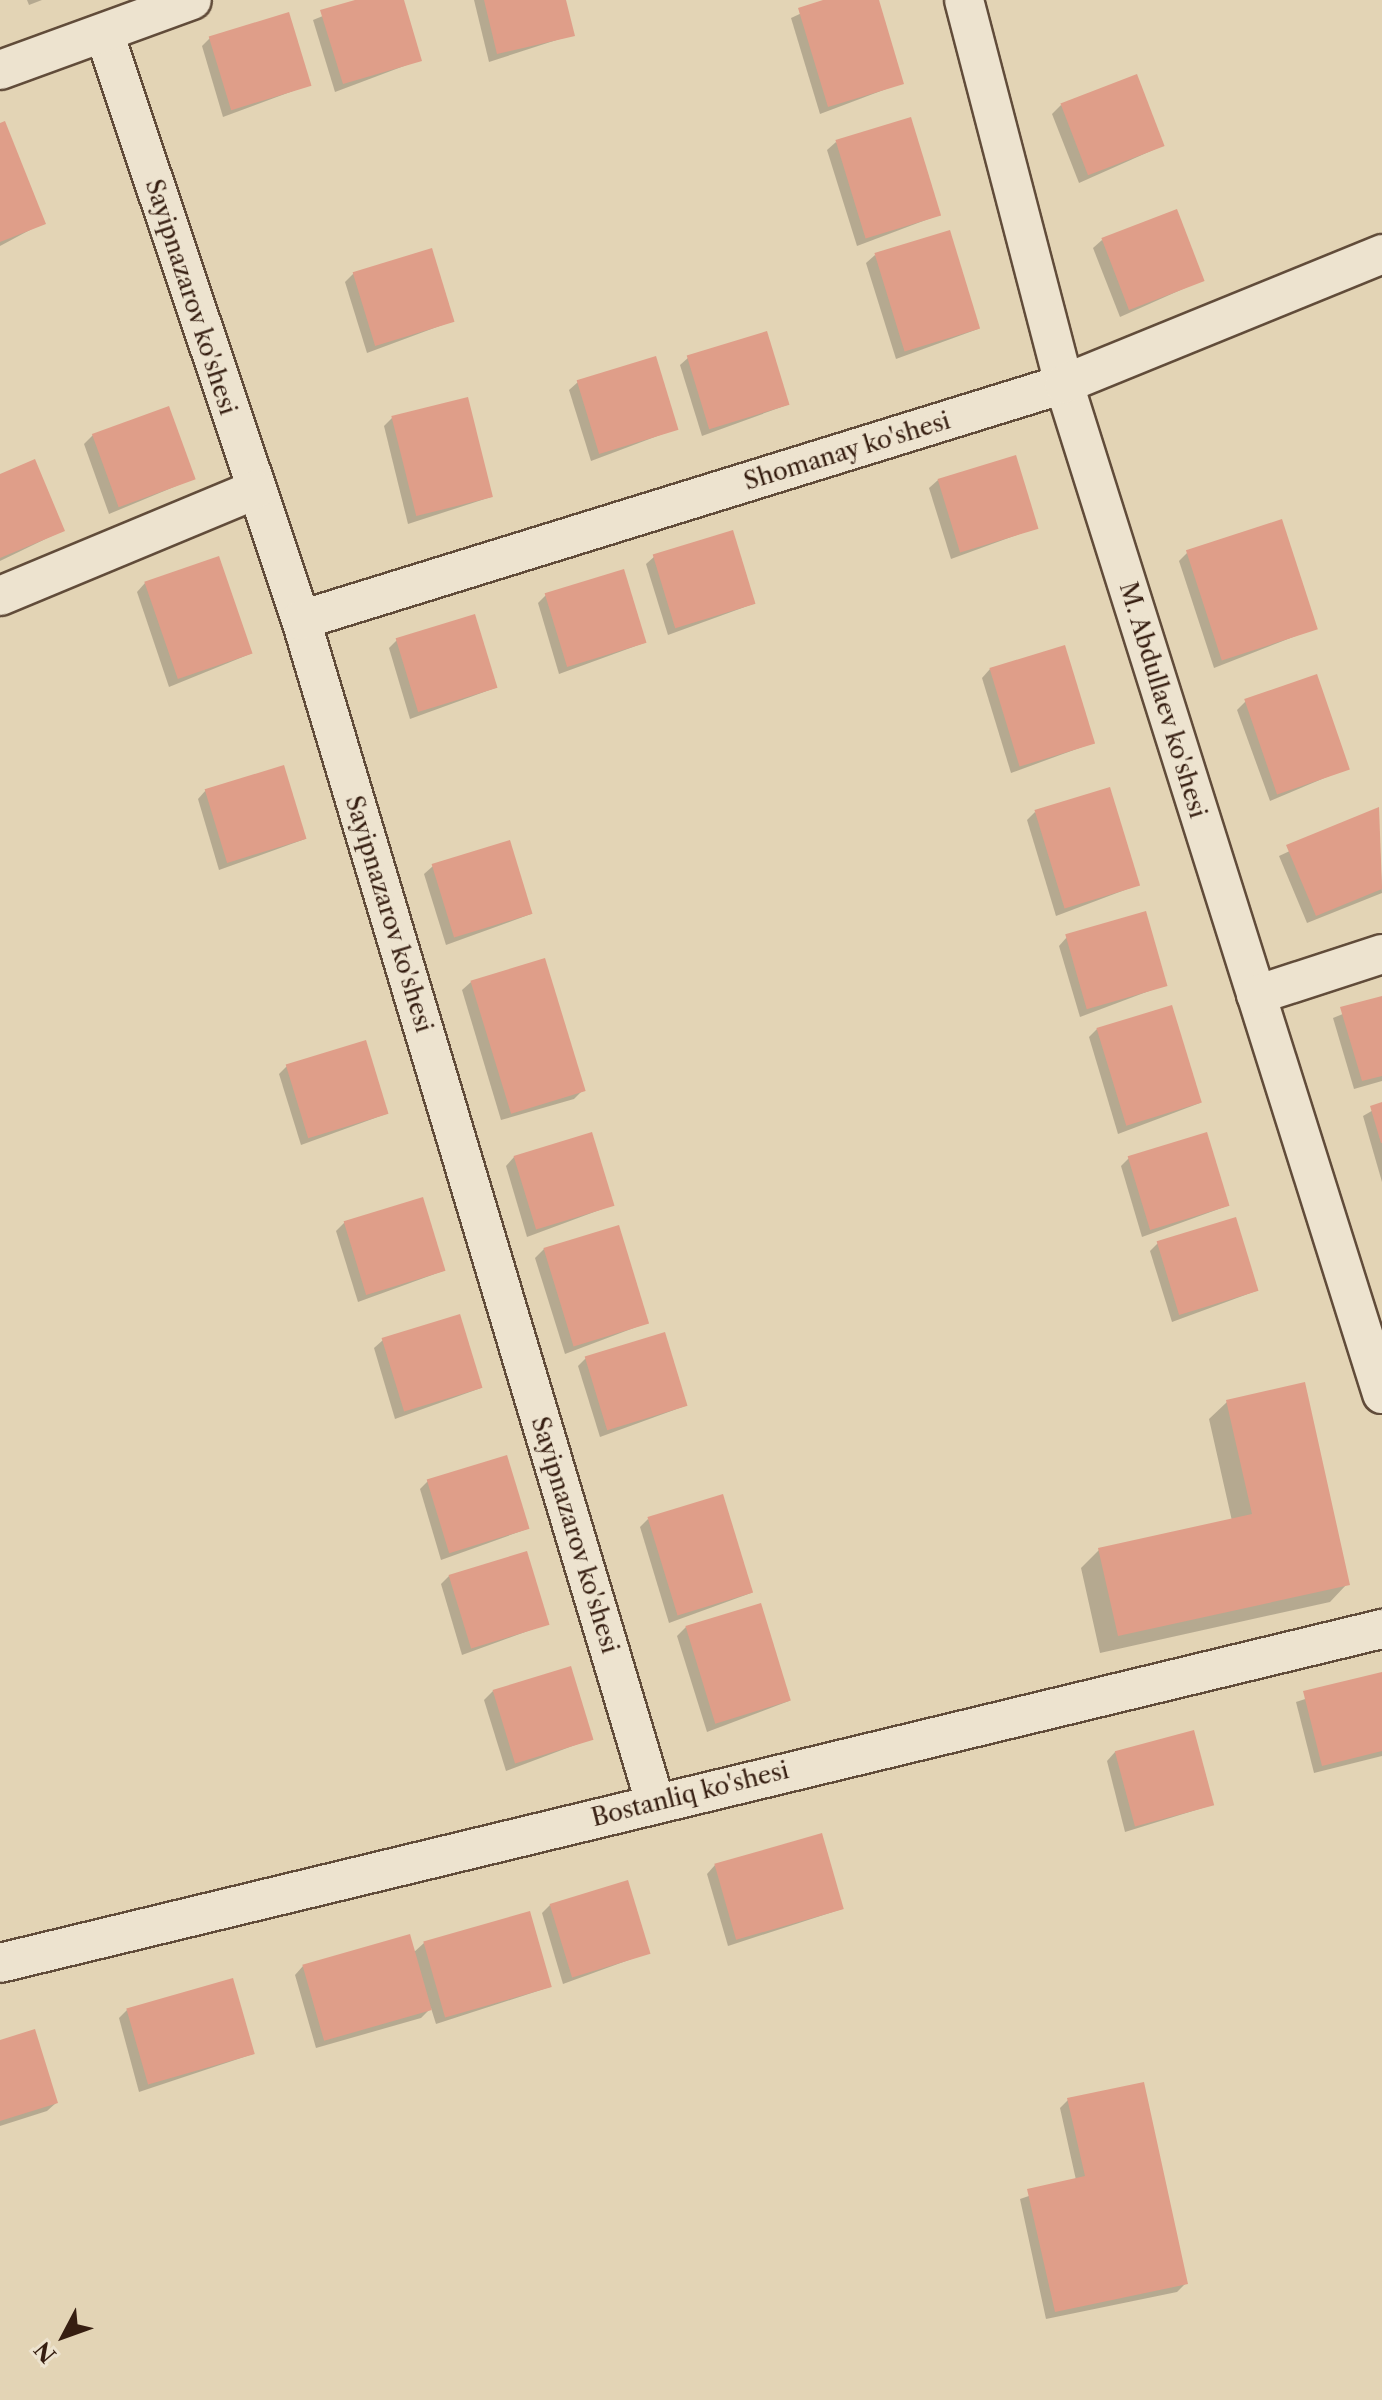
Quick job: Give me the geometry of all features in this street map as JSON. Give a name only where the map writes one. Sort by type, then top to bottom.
[{"type":"street","points":[[0,70],[192,0]]},
{"type":"street","name":"M. Abdullaev ko'shesi","points":[[964,0],[1064,384],[1382,1394]]},
{"type":"street","name":"Sayipnazarov ko'shesi","points":[[104,33],[301,620],[655,1802]]},
{"type":"street","name":"Shomanay ko'shesi","points":[[301,620],[1064,384],[1382,254]]},
{"type":"street","points":[[0,596],[255,490]]},
{"type":"street","points":[[1256,995],[1382,954]]},
{"type":"street","name":"Bostanliq ko'shesi","points":[[0,1963],[655,1802],[1382,1629]]},
{"type":"building","points":[[355,0],[404,0],[422,61],[343,84],[320,10]]},
{"type":"building","points":[[484,0],[566,0],[575,36],[497,54]]},
{"type":"building","points":[[823,0],[879,0],[904,84],[828,107],[798,8]]},
{"type":"building","points":[[289,12],[312,86],[231,110],[209,37]]},
{"type":"building","points":[[1137,74],[1165,146],[1088,175],[1060,103]]},
{"type":"building","points":[[911,117],[941,215],[866,239],[835,140]]},
{"type":"building","points":[[5,121],[46,224],[0,242],[0,123]]},
{"type":"building","points":[[1177,209],[1205,281],[1129,310],[1101,238]]},
{"type":"building","points":[[950,230],[980,328],[905,352],[874,253]]},
{"type":"building","points":[[432,248],[455,322],[375,346],[353,272]]},
{"type":"building","points":[[767,331],[790,405],[709,429],[687,356]]},
{"type":"building","points":[[656,356],[679,430],[599,454],[577,380]]},
{"type":"building","points":[[468,397],[493,497],[416,516],[391,416]]},
{"type":"building","points":[[169,406],[196,479],[119,507],[92,434]]},
{"type":"building","points":[[1016,455],[1039,529],[960,553],[938,479]]},
{"type":"building","points":[[35,459],[65,531],[0,558],[0,474]]},
{"type":"building","points":[[1282,519],[1318,629],[1222,661],[1186,550]]},
{"type":"building","points":[[733,530],[756,604],[675,628],[653,555]]},
{"type":"building","points":[[219,556],[253,653],[178,679],[144,582]]},
{"type":"building","points":[[624,569],[647,643],[567,667],[545,593]]},
{"type":"building","points":[[475,614],[498,688],[418,712],[396,638]]},
{"type":"building","points":[[1065,645],[1095,743],[1020,767],[989,668]]},
{"type":"building","points":[[1317,674],[1350,769],[1277,795],[1244,699]]},
{"type":"building","points":[[284,765],[307,839],[227,863],[205,789]]},
{"type":"building","points":[[1110,787],[1140,885],[1065,909],[1034,810]]},
{"type":"building","points":[[1379,807],[1382,889],[1316,916],[1286,845]]},
{"type":"building","points":[[510,840],[533,914],[454,938],[432,864]]},
{"type":"building","points":[[1146,911],[1167,986],[1087,1009],[1065,934]]},
{"type":"building","points":[[545,958],[586,1091],[511,1114],[470,981]]},
{"type":"building","points":[[1382,996],[1382,1076],[1362,1081],[1340,1007]]},
{"type":"building","points":[[1172,1005],[1202,1103],[1126,1126],[1096,1028]]},
{"type":"building","points":[[366,1040],[389,1114],[308,1138],[286,1065]]},
{"type":"building","points":[[1382,1102],[1382,1143],[1381,1143],[1370,1106]]},
{"type":"building","points":[[592,1132],[615,1206],[536,1230],[514,1156]]},
{"type":"building","points":[[1207,1132],[1230,1206],[1150,1230],[1128,1156]]},
{"type":"building","points":[[423,1197],[446,1271],[366,1295],[344,1221]]},
{"type":"building","points":[[1236,1217],[1259,1291],[1179,1315],[1157,1241]]},
{"type":"building","points":[[619,1225],[649,1323],[574,1347],[543,1248]]},
{"type":"building","points":[[460,1314],[483,1388],[404,1412],[382,1338]]},
{"type":"building","points":[[665,1332],[688,1406],[607,1430],[585,1357]]},
{"type":"building","points":[[1305,1382],[1350,1585],[1118,1636],[1098,1548],[1252,1514],[1226,1400]]},
{"type":"building","points":[[507,1455],[530,1529],[449,1553],[427,1480]]},
{"type":"building","points":[[723,1494],[753,1592],[678,1616],[647,1517]]},
{"type":"building","points":[[527,1551],[550,1625],[471,1649],[449,1575]]},
{"type":"building","points":[[761,1603],[791,1701],[715,1724],[685,1626]]},
{"type":"building","points":[[571,1666],[594,1740],[515,1764],[493,1690]]},
{"type":"building","points":[[1382,1672],[1382,1751],[1322,1766],[1303,1691]]},
{"type":"building","points":[[1194,1730],[1214,1805],[1135,1827],[1115,1751]]},
{"type":"building","points":[[822,1833],[844,1909],[736,1940],[714,1864]]},
{"type":"building","points":[[628,1880],[651,1954],[572,1978],[550,1904]]},
{"type":"building","points":[[530,1911],[552,1987],[445,2018],[423,1942]]},
{"type":"building","points":[[410,1934],[432,2010],[324,2041],[302,1965]]},
{"type":"building","points":[[233,1978],[255,2054],[148,2085],[126,2009]]},
{"type":"building","points":[[35,2029],[58,2103],[0,2121],[0,2040]]},
{"type":"building","points":[[1144,2082],[1188,2284],[1055,2312],[1027,2189],[1085,2176],[1067,2098]]}]
